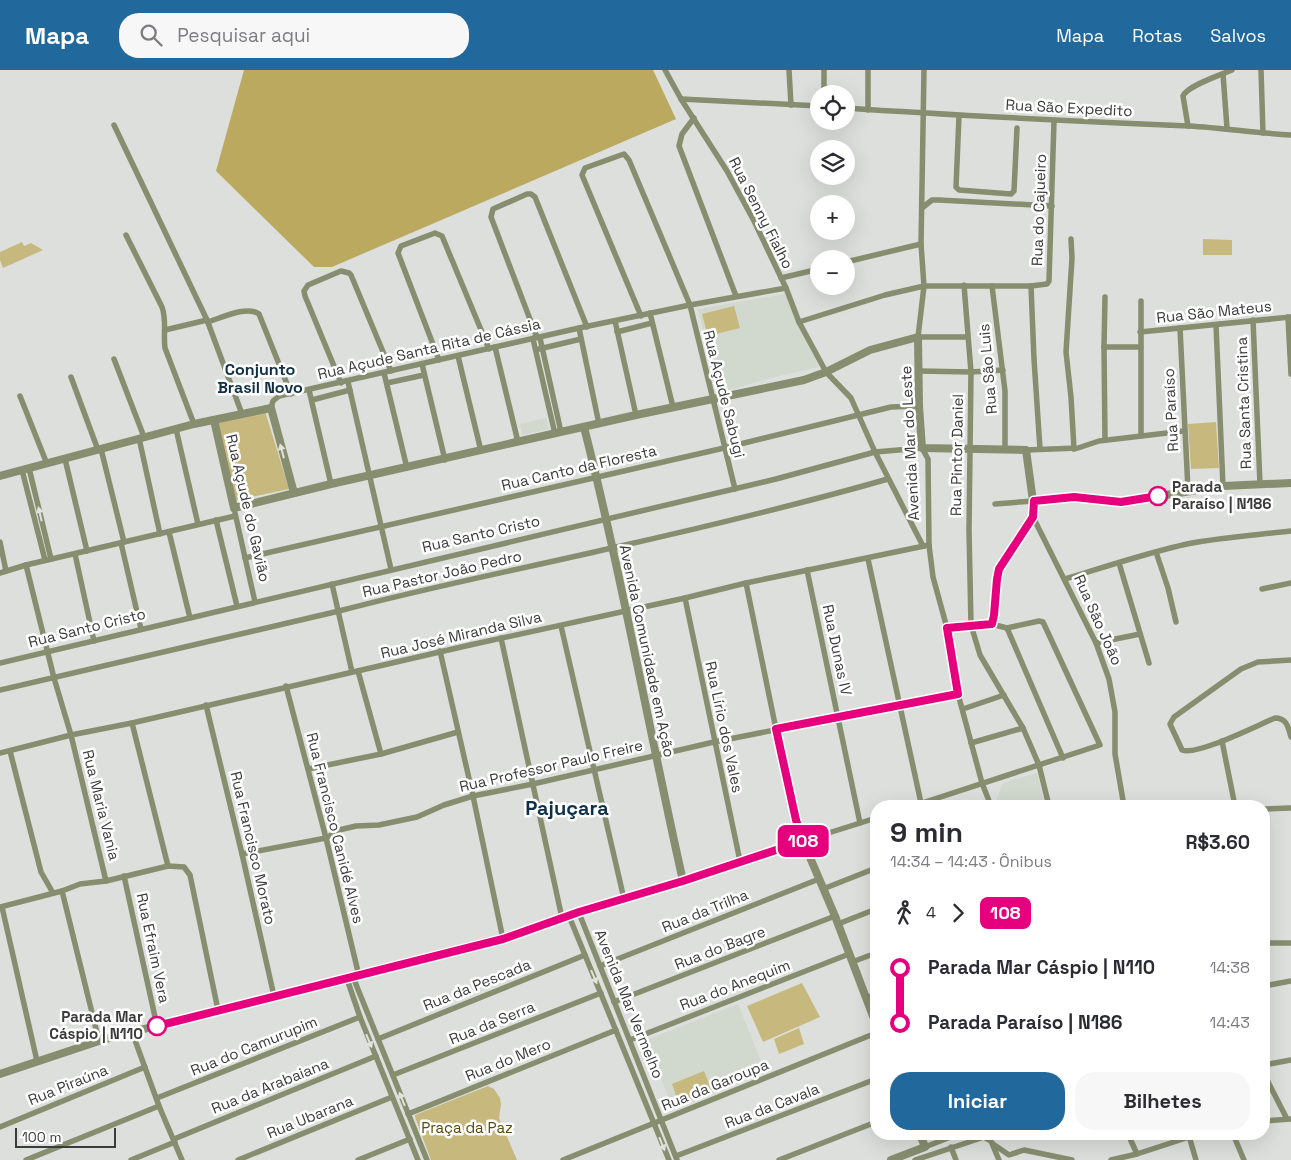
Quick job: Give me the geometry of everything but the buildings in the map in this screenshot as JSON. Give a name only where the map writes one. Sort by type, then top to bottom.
[{"type":"street","name":"Rua Senny Fialho","points":[[664,70],[736,188],[786,288],[799,322],[826,372],[851,398],[874,452],[926,546]]},
{"type":"street","points":[[789,70],[791,105]]},
{"type":"street","points":[[824,70],[824,85]]},
{"type":"street","points":[[868,70],[868,110]]},
{"type":"street","name":"Avenida Mar do Leste","points":[[924,70],[921,244],[924,286],[918,337],[918,406],[922,448],[928,459],[926,546],[947,628],[958,694],[982,784],[989,800]]},
{"type":"street","points":[[1188,126],[1183,96],[1186,91],[1232,70]]},
{"type":"street","points":[[1261,70],[1263,133]]},
{"type":"street","points":[[1223,74],[1227,128]]},
{"type":"street","points":[[681,99],[810,106]]},
{"type":"street","name":"Rua São Expedito","points":[[855,109],[1054,121],[1227,128],[1291,135]]},
{"type":"street","points":[[959,116],[956,187],[959,190],[1011,194],[1014,191],[1017,128]]},
{"type":"street","points":[[694,118],[682,134],[679,146],[736,296]]},
{"type":"street","name":"Rua do Cajueiro","points":[[1031,286],[1044,285],[1049,281],[1054,121]]},
{"type":"street","points":[[114,125],[208,321],[242,414]]},
{"type":"street","name":"Rua Açude Sabugi","points":[[641,316],[582,174],[585,168],[621,154],[624,154],[629,160],[690,305],[735,489]]},
{"type":"street","points":[[558,433],[536,337],[491,218],[494,209],[527,194],[535,197],[588,327]]},
{"type":"street","points":[[922,208],[932,200],[1052,206]]},
{"type":"street","points":[[439,360],[398,254],[401,246],[434,233],[442,236],[492,348],[518,442]]},
{"type":"street","points":[[126,235],[162,308],[166,320],[165,348],[194,424]]},
{"type":"street","points":[[1071,239],[1072,258],[1066,352],[1074,449]]},
{"type":"street","points":[[855,260],[921,244]]},
{"type":"street","points":[[391,371],[352,275],[346,271],[341,272],[308,285],[304,291],[305,296],[350,390],[391,569]]},
{"type":"street","points":[[781,278],[810,271]]},
{"type":"street","name":"Rua Pintor Daniel","points":[[964,285],[971,372],[969,530],[971,625],[980,654],[1023,728],[1039,765],[1048,800]]},
{"type":"street","points":[[799,322],[885,295],[924,286],[1031,286],[1040,450]]},
{"type":"street","name":"Rua São Luis","points":[[992,286],[1005,392],[1005,450]]},
{"type":"street","name":"Rua Açude Santa Rita de Cássia","points":[[0,476],[194,424],[270,408],[275,399],[291,394],[536,337],[690,305],[786,288]]},
{"type":"street","points":[[1105,297],[1106,440]]},
{"type":"street","points":[[1141,301],[1141,436]]},
{"type":"street","points":[[165,330],[252,310],[258,314],[291,394]]},
{"type":"street","points":[[650,313],[673,407]]},
{"type":"street","points":[[1290,317],[1291,374]]},
{"type":"street","name":"Rua São Mateus","points":[[1140,332],[1290,317]]},
{"type":"street","name":"Rua Santa Cristina","points":[[1253,320],[1260,484]]},
{"type":"street","points":[[615,321],[636,415]]},
{"type":"street","points":[[617,332],[652,323]]},
{"type":"street","points":[[1216,325],[1223,486]]},
{"type":"street","points":[[579,328],[599,424]]},
{"type":"street","name":"Rua Paraíso","points":[[1180,328],[1188,490]]},
{"type":"street","points":[[0,542],[3,572],[216,520],[234,512],[294,493],[331,484],[444,460],[636,415],[804,380],[826,372],[870,350],[918,337],[967,337]]},
{"type":"street","points":[[539,349],[581,339]]},
{"type":"street","points":[[1104,347],[1140,347]]},
{"type":"street","points":[[458,356],[481,451]]},
{"type":"street","points":[[114,359],[142,438],[160,534]]},
{"type":"street","points":[[422,364],[444,460]]},
{"type":"street","points":[[919,371],[971,372],[1003,370]]},
{"type":"street","points":[[384,373],[407,468]]},
{"type":"street","points":[[387,383],[424,375]]},
{"type":"street","points":[[70,377],[99,450],[123,543],[141,629]]},
{"type":"street","points":[[309,390],[331,484]]},
{"type":"street","points":[[312,400],[350,390]]},
{"type":"street","points":[[20,396],[47,464]]},
{"type":"street","name":"Rua Canto da Floresta","points":[[245,558],[724,448],[891,407],[918,406]]},
{"type":"street","points":[[270,408],[294,493]]},
{"type":"street","name":"Rua Açude do Gavião","points":[[214,420],[255,602]]},
{"type":"street","name":"Avenida Comunidade em Ação","points":[[584,428],[612,548],[683,881]]},
{"type":"street","points":[[176,429],[198,524]]},
{"type":"street","points":[[992,624],[999,569],[1033,517],[1034,501],[1026,450],[1074,449],[1106,440],[1184,431]]},
{"type":"street","name":"Rua Santo Cristo","points":[[0,661],[48,652],[391,569],[735,489],[821,468],[874,452],[922,448],[1026,450]]},
{"type":"street","points":[[65,460],[87,551]]},
{"type":"street","points":[[26,469],[48,560]]},
{"type":"street","name":"Rua Pastor João Pedro","points":[[0,690],[431,588],[612,548],[833,495],[888,479]]},
{"type":"street","points":[[995,504],[1074,497],[1121,502],[1223,486],[1291,483]]},
{"type":"street","name":"Rua São João","points":[[1033,517],[1096,643],[1109,679],[1115,712],[1116,754],[1123,800]]},
{"type":"street","points":[[216,520],[237,606]]},
{"type":"street","points":[[1065,579],[1188,544],[1291,531]]},
{"type":"street","points":[[169,532],[190,618]]},
{"type":"street","name":"Rua José Miranda Silva","points":[[0,753],[71,735],[132,723],[440,651],[561,626],[746,583],[926,546]]},
{"type":"street","points":[[1156,552],[1168,588],[1176,622]]},
{"type":"street","points":[[75,554],[94,641]]},
{"type":"street","points":[[868,559],[920,800]]},
{"type":"street","points":[[1119,563],[1149,663]]},
{"type":"street","name":"Rua Maria Vania","points":[[26,565],[54,678],[71,735],[106,881]]},
{"type":"street","name":"Rua Dunas IV","points":[[807,570],[860,823]]},
{"type":"street","points":[[746,583],[796,820],[870,1008]]},
{"type":"street","points":[[1262,589],[1291,583]]},
{"type":"street","points":[[332,584],[381,754]]},
{"type":"street","name":"Rua Lírio dos Vales","points":[[685,598],[740,861]]},
{"type":"street","points":[[933,800],[1100,745],[1044,624],[1039,620],[1006,628],[992,624],[947,628]]},
{"type":"street","points":[[561,626],[624,899]]},
{"type":"street","points":[[1006,628],[1062,758]]},
{"type":"street","points":[[1096,643],[1140,634]]},
{"type":"street","name":"Avenida Mar Vermelho","points":[[501,638],[533,784],[566,917],[585,955],[669,1160]]},
{"type":"street","points":[[440,651],[503,939]]},
{"type":"street","points":[[1291,660],[1258,662],[1241,670],[1174,717],[1170,724],[1182,750],[1192,751],[1222,741],[1275,718],[1289,722],[1291,736]]},
{"type":"street","name":"Rua Francisco Canidé Alves","points":[[286,686],[326,838],[353,977]]},
{"type":"street","name":"Rua Professor Paulo Freire","points":[[242,854],[326,838],[347,828],[379,825],[425,815],[444,805],[473,796],[655,755],[839,716],[958,694]]},
{"type":"street","points":[[963,709],[1004,695]]},
{"type":"street","name":"Rua Francisco Morato","points":[[206,705],[274,996]]},
{"type":"street","points":[[132,723],[168,866]]},
{"type":"street","points":[[971,743],[1023,728]]},
{"type":"street","points":[[308,769],[381,754],[458,732]]},
{"type":"street","points":[[1222,741],[1234,800]]},
{"type":"street","points":[[10,751],[41,872],[53,893]]},
{"type":"street","points":[[1270,809],[1291,808]]},
{"type":"street","points":[[0,1074],[132,1032],[503,939],[579,912],[683,881],[870,820]]},
{"type":"street","points":[[37,1061],[1,907],[62,892],[80,884],[93,884],[168,866],[184,867],[190,875],[218,1010]]},
{"type":"street","points":[[823,889],[870,870]]},
{"type":"street","name":"Rua Efraim Vera","points":[[124,876],[157,1026]]},
{"type":"street","name":"Rua da Trilha","points":[[600,966],[819,879]]},
{"type":"street","points":[[62,892],[99,1042]]},
{"type":"street","name":"Rua do Bagre","points":[[614,1002],[836,920],[870,911]]},
{"type":"street","name":"Avenida Mar Vermelho","points":[[579,912],[676,1158]]},
{"type":"street","points":[[1270,943],[1291,942]]},
{"type":"street","name":"Rua do Anequim","points":[[630,1040],[851,958],[870,954]]},
{"type":"street","name":"Rua da Pescada","points":[[378,1039],[585,955]]},
{"type":"street","points":[[353,977],[360,1017],[418,1160]]},
{"type":"street","points":[[353,977],[427,1160]]},
{"type":"street","points":[[1270,985],[1291,981]]},
{"type":"street","name":"Rua da Serra","points":[[393,1076],[601,993]]},
{"type":"street","points":[[866,998],[870,996]]},
{"type":"street","name":"Rua do Camurupim","points":[[156,1098],[360,1017]]},
{"type":"street","name":"Rua do Mero","points":[[408,1114],[616,1030]]},
{"type":"street","points":[[132,1032],[159,1106],[182,1160]]},
{"type":"street","name":"Rua da Garoupa","points":[[562,1160],[870,1035]]},
{"type":"street","name":"Rua da Arabaiana","points":[[131,1160],[174,1140],[376,1056]]},
{"type":"street","points":[[1270,1064],[1291,1060]]},
{"type":"street","name":"Rua Piraúna","points":[[0,1127],[145,1067]]},
{"type":"street","name":"Rua da Cavala","points":[[676,1158],[870,1081]]},
{"type":"street","points":[[1270,1085],[1289,1119],[1270,1121]]},
{"type":"street","name":"Rua Ubarana","points":[[238,1160],[392,1097]]},
{"type":"street","points":[[26,1160],[159,1106]]},
{"type":"street","points":[[779,1160],[870,1124]]},
{"type":"street","points":[[358,1160],[410,1139]]},
{"type":"street","points":[[922,1140],[925,1147]]},
{"type":"street","points":[[913,1157],[925,1147],[943,1140]]},
{"type":"street","points":[[891,1160],[913,1157],[972,1140]]},
{"type":"street","points":[[990,1140],[1008,1155],[1021,1150],[1072,1160]]},
{"type":"street","points":[[1131,1140],[1137,1154]]},
{"type":"street","points":[[1111,1160],[1137,1154],[1176,1140]]},
{"type":"street","points":[[1191,1140],[1196,1160]]},
{"type":"street","points":[[1236,1140],[1244,1160]]},
{"type":"street","points":[[992,1143],[999,1160]]},
{"type":"street","points":[[951,1147],[956,1160]]},
{"type":"street","points":[[1027,1151],[1032,1160]]},
{"type":"shaded area","points":[[244,70],[653,70],[676,119],[332,267],[314,267],[216,171]]},
{"type":"shaded area","points":[[785,294],[819,367],[719,393],[698,309]]},
{"type":"shaded area","points":[[546,418],[549,429],[522,435],[520,424]]},
{"type":"shaded area","points":[[1037,773],[1044,800],[998,800],[1003,783]]},
{"type":"shaded area","points":[[738,1004],[765,1071],[673,1109],[646,1040]]},
{"type":"green space","points":[[1203,239],[1232,240],[1232,255],[1203,255]]},
{"type":"green space","points":[[22,242],[24,246],[31,243],[43,250],[3,268],[0,252]]},
{"type":"green space","points":[[734,306],[740,328],[708,336],[702,314]]},
{"type":"green space","points":[[265,411],[289,489],[233,501],[215,423]]},
{"type":"green space","points":[[1216,422],[1219,468],[1191,469],[1188,424]]},
{"type":"green space","points":[[802,983],[820,1017],[763,1042],[747,1006]]},
{"type":"green space","points":[[799,1028],[804,1044],[779,1054],[774,1039]]},
{"type":"green space","points":[[704,1071],[712,1091],[679,1104],[672,1084]]},
{"type":"green space","name":"Praça da Paz","points":[[488,1086],[494,1089],[500,1098],[499,1118],[517,1160],[431,1160],[415,1115]]},
{"type":"bus line","name":"108","points":[[157,1026],[503,939],[579,912],[683,881],[803,841],[796,820],[776,729],[958,694],[947,628],[992,624],[996,605],[999,569],[1033,517],[1034,501],[1074,497],[1121,502],[1158,496]]},
{"type":"place","name":"Parada Paraíso | N186","points":[[1158,496]]},
{"type":"place","name":"Parada Mar Cáspio | N110","points":[[157,1026]]},
{"type":"district","name":"Conjunto Brasil Novo","points":[[260,378]]},
{"type":"district","name":"Pajuçara","points":[[567,808]]}]
